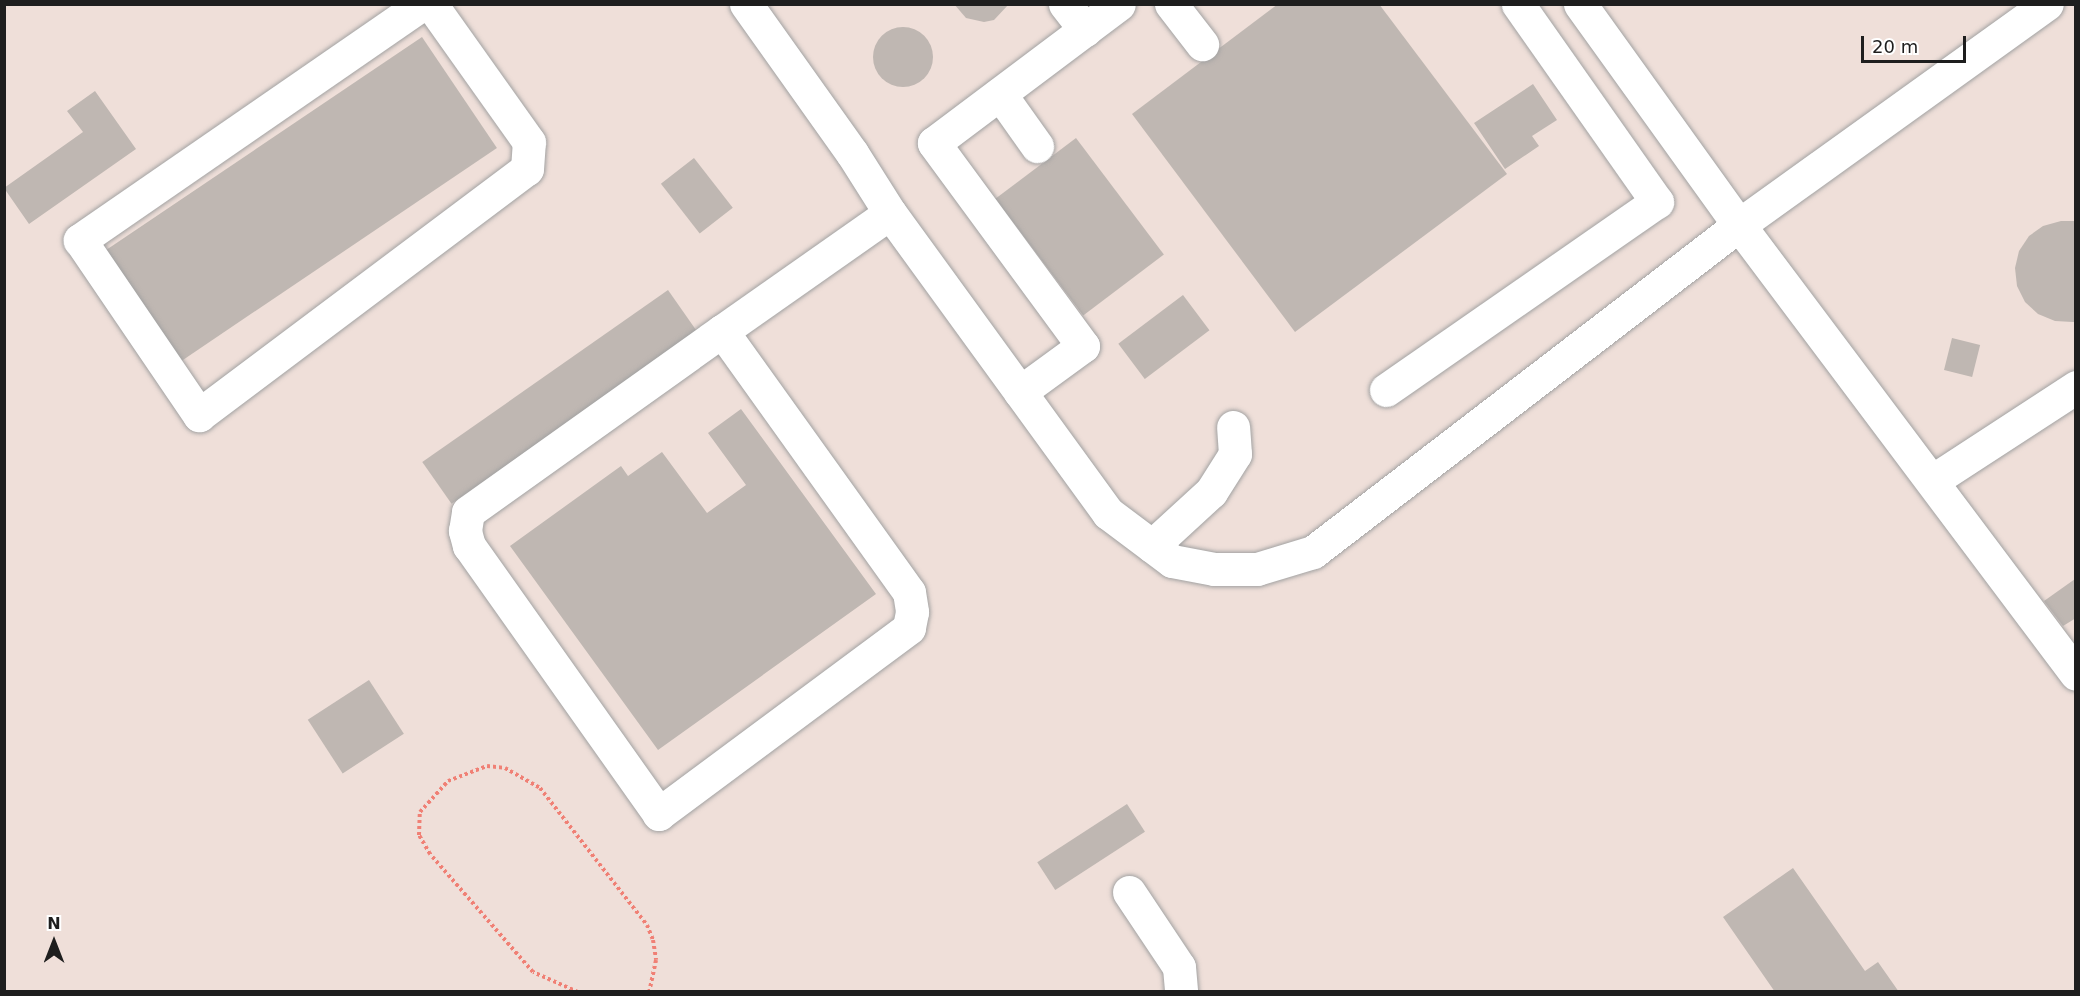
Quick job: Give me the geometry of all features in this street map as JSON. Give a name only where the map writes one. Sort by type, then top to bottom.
[{"type":"lane","points":[[422,4],[80,240],[199,415],[527,169],[530,142],[431,4]]},
{"type":"lane","points":[[746,4],[852,153],[890,213],[1108,513],[1172,561],[1214,569],[1257,569],[1313,552],[1739,225],[2047,4]]},
{"type":"lane","points":[[1065,4],[1085,30]]},
{"type":"lane","points":[[1020,392],[1083,346],[934,143],[1119,4]]},
{"type":"lane","points":[[1171,4],[1202,44]]},
{"type":"lane","points":[[1386,390],[1657,202],[1518,4]]},
{"type":"lane","points":[[1553,55],[1588,14],[1739,225],[2076,674]]},
{"type":"lane","points":[[1000,94],[1036,146]]},
{"type":"lane","points":[[722,331],[909,592],[912,612],[909,628],[659,814],[469,546],[465,531],[468,512],[722,331],[890,213]]},
{"type":"lane","points":[[1932,481],[2076,387]]},
{"type":"lane","points":[[1152,546],[1210,492],[1234,454],[1233,427]]},
{"type":"lane","points":[[1129,892],[1179,967],[1181,992]]},
{"type":"path","points":[[578,992],[533,972],[430,854],[419,835],[420,812],[448,781],[487,766],[506,768],[540,788],[647,925],[653,940],[656,960],[649,992]]},
{"type":"shaded area","points":[[5,5],[2075,5],[2075,991],[5,991]]},
{"type":"building","points":[[954,4],[1009,4],[994,20],[984,22],[966,18]]},
{"type":"building","points":[[1278,4],[1379,4],[1507,174],[1295,332],[1132,114]]},
{"type":"building","points":[[903,27],[924,36],[933,57],[924,78],[903,87],[882,78],[873,57],[882,36]]},
{"type":"building","points":[[422,37],[497,148],[181,361],[106,250]]},
{"type":"building","points":[[1533,84],[1557,120],[1532,136],[1539,146],[1505,169],[1474,123]]},
{"type":"building","points":[[95,91],[136,149],[29,224],[4,188],[83,132],[67,111]]},
{"type":"building","points":[[1076,138],[1164,255],[1083,315],[995,199]]},
{"type":"building","points":[[694,158],[733,208],[700,234],[661,184]]},
{"type":"building","points":[[2061,221],[2076,221],[2076,322],[2055,321],[2038,314],[2025,302],[2017,286],[2015,268],[2019,251],[2029,236],[2043,226]]},
{"type":"building","points":[[668,290],[697,332],[452,504],[422,462]]},
{"type":"building","points":[[1183,295],[1209,330],[1145,379],[1118,344]]},
{"type":"building","points":[[1952,338],[1980,345],[1972,377],[1944,370]]},
{"type":"building","points":[[741,409],[876,594],[658,750],[510,546],[621,466],[628,476],[662,452],[707,513],[746,485],[708,433]]},
{"type":"building","points":[[2075,579],[2076,618],[2063,626],[2044,601]]},
{"type":"building","points":[[369,680],[404,734],[343,773],[308,720]]},
{"type":"building","points":[[1127,804],[1145,832],[1055,890],[1037,862]]},
{"type":"building","points":[[1793,868],[1865,971],[1878,962],[1899,992],[1775,992],[1723,917]]}]
